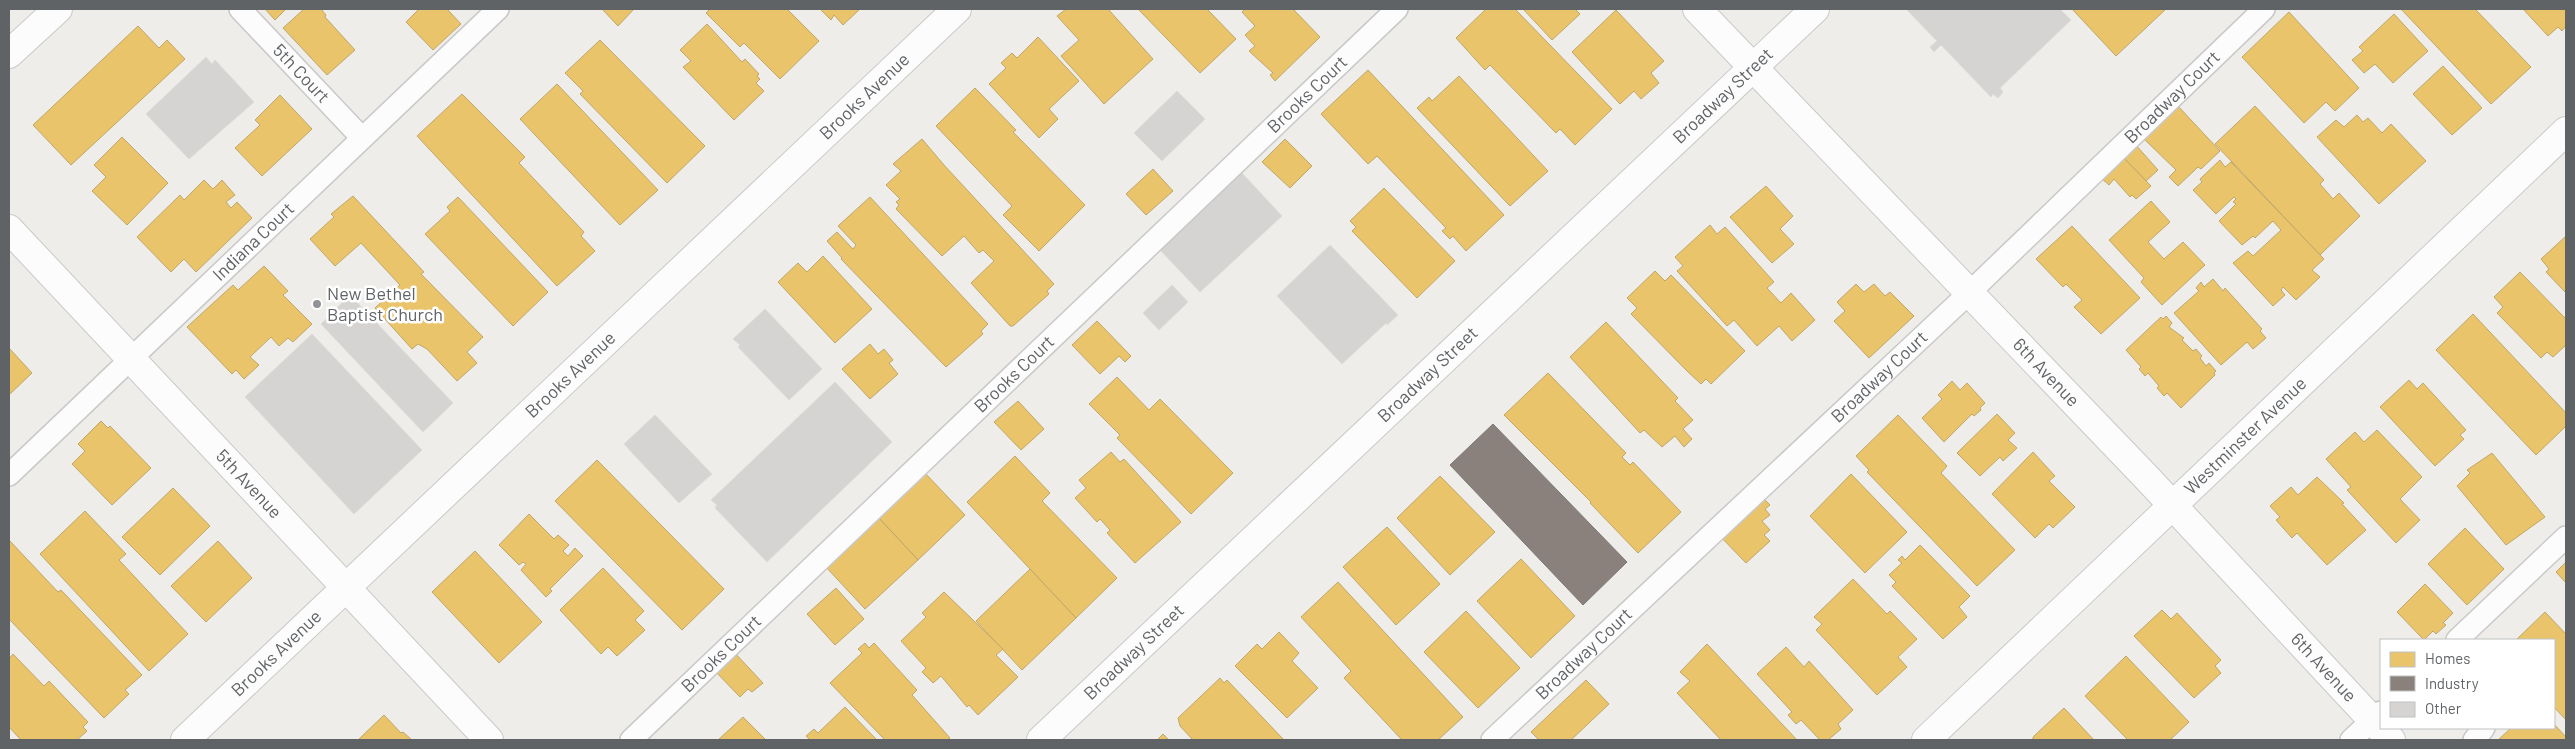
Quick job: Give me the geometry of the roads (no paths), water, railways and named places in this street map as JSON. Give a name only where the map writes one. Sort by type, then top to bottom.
[{"type":"street","points":[[9,54],[58,9]]},
{"type":"street","name":"Brooks Avenue","points":[[185,740],[957,9]]},
{"type":"street","name":"6th Avenue","points":[[1697,9],[1968,294],[2376,716]]},
{"type":"street","name":"Broadway Street","points":[[1041,740],[1815,9]]},
{"type":"street","name":"Westminster Avenue","points":[[1926,740],[2566,131]]},
{"type":"street","name":"5th Avenue","points":[[9,228],[489,740]]},
{"type":"street","name":"6th Avenue","points":[[2384,729],[2390,740]]},
{"type":"lane","name":"5th Court","points":[[240,9],[362,138]]},
{"type":"lane","name":"Indiana Court","points":[[9,476],[131,357],[498,9]]},
{"type":"lane","name":"Brooks Court","points":[[631,740],[1397,9]]},
{"type":"lane","name":"Broadway Court","points":[[1492,740],[1968,294],[2264,9]]},
{"type":"lane","points":[[2458,639],[2566,537]]},
{"type":"lane","points":[[2351,740],[2376,716]]},
{"type":"lane","points":[[2474,740],[2483,729]]},
{"type":"place","name":"New Bethel Baptist Church","points":[[317,304]]}]
